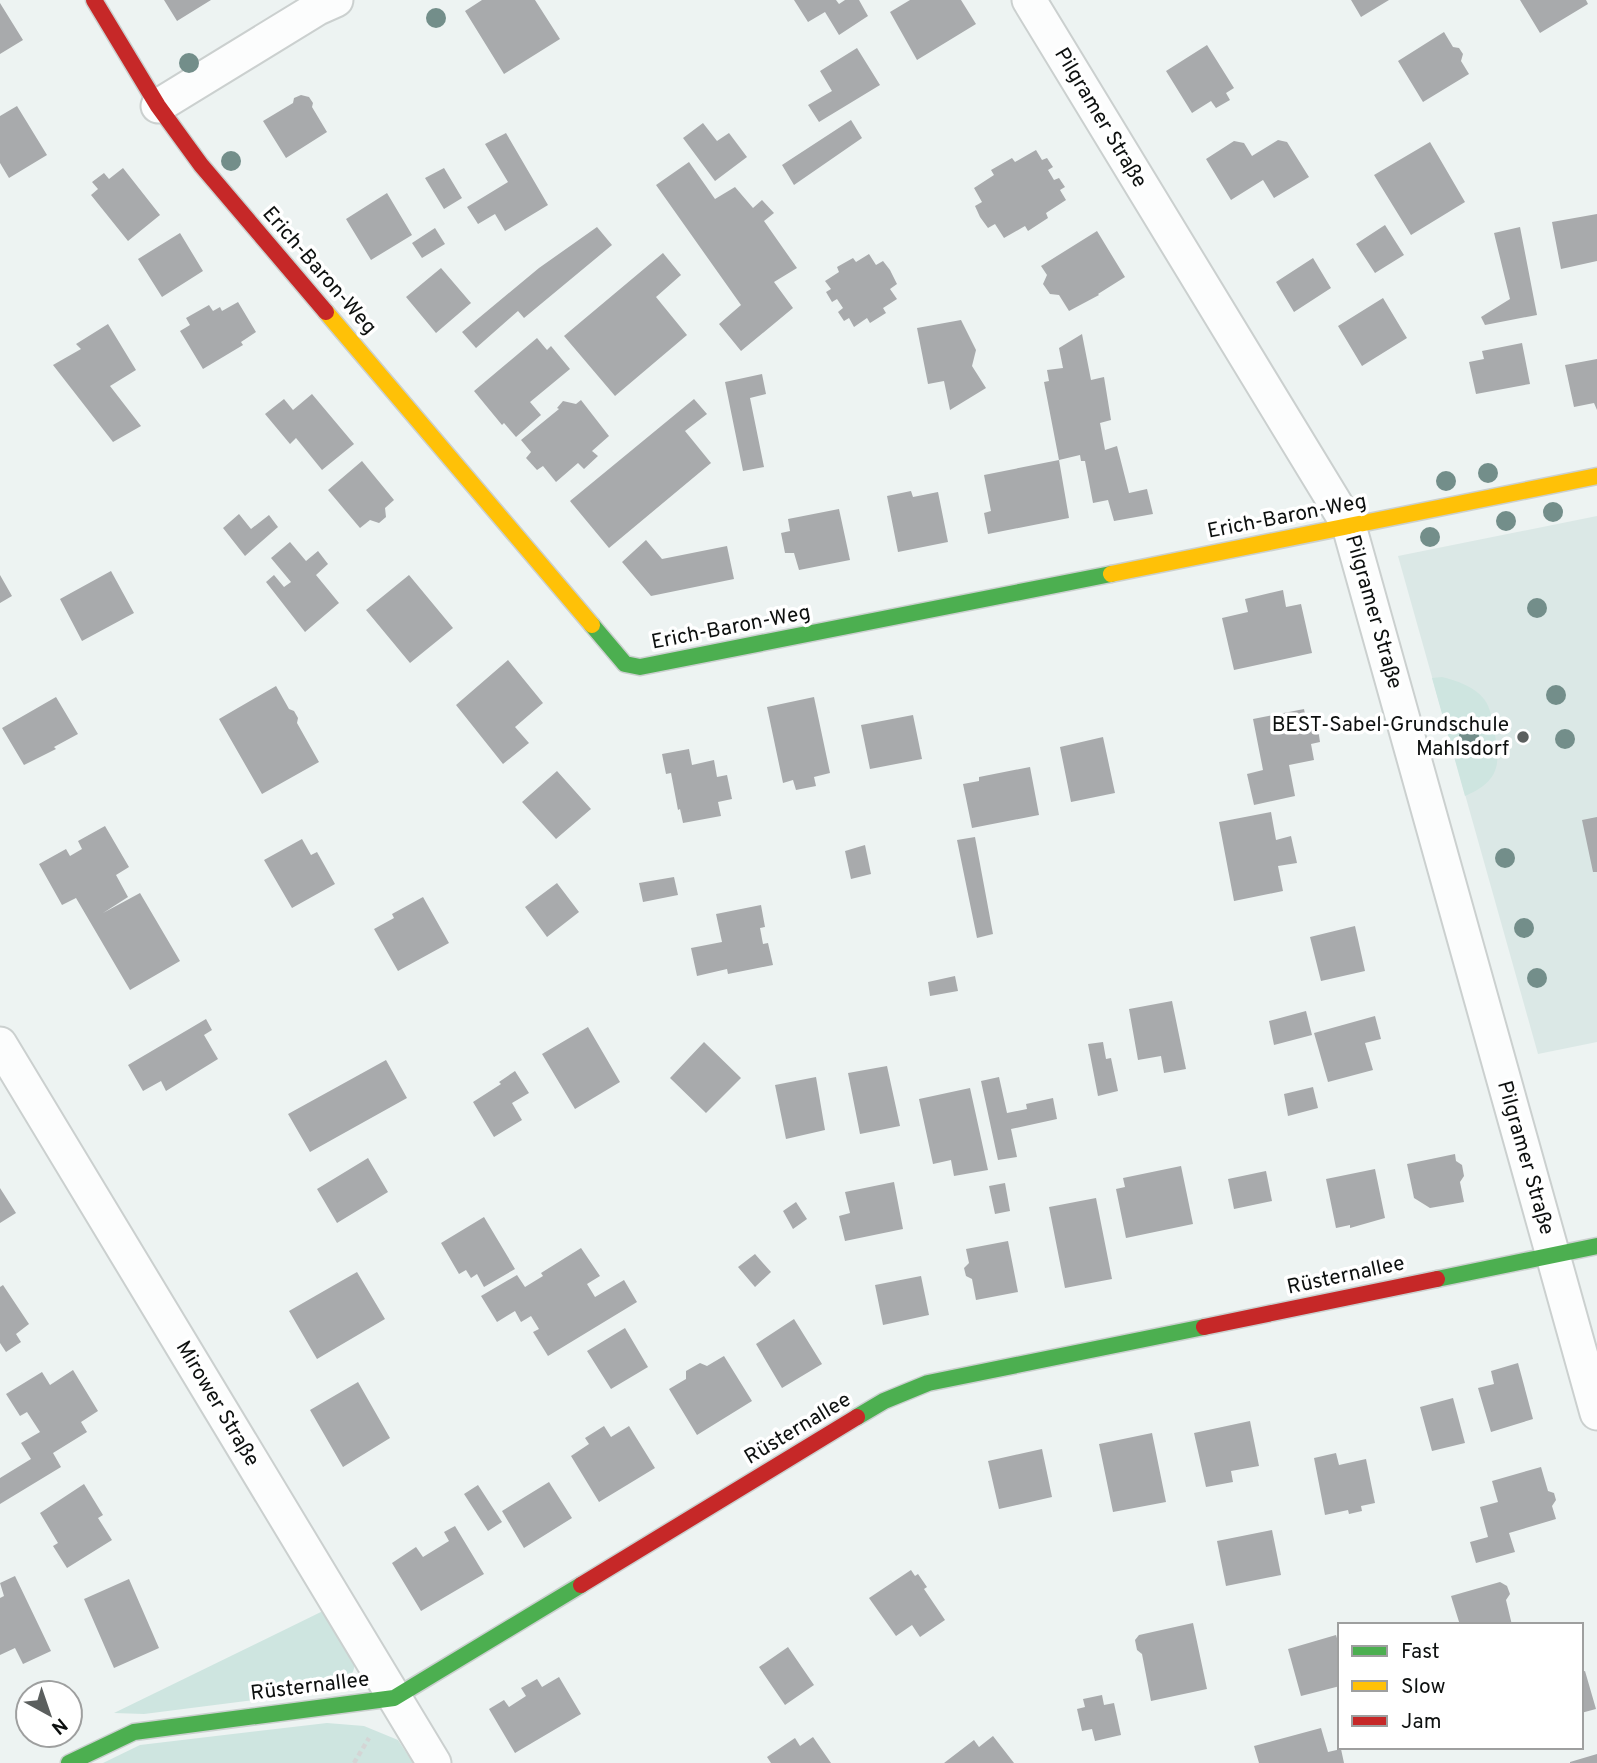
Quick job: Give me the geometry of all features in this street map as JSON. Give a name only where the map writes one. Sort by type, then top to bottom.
[{"type":"street","name":"Erich-Baron-Weg","points":[[94,0],[158,106],[201,165],[625,664],[640,667],[654,665],[1597,476]]},
{"type":"street","points":[[158,106],[318,8],[336,0]]},
{"type":"street","name":"Pilgramer Straße","points":[[1029,0],[1349,526],[1597,1413]]},
{"type":"street","name":"Mirower Straße","points":[[0,1044],[434,1763]]},
{"type":"street","name":"Rüsternallee","points":[[69,1763],[134,1732],[394,1698],[884,1401],[928,1383],[1597,1246]]},
{"type":"shaded area","name":"BEST-Sabel-Grundschule Mahlsdorf","points":[[1597,516],[1597,1042],[1538,1054],[1398,556]]},
{"type":"green space","points":[[1442,677],[1459,682],[1480,694],[1492,718],[1497,753],[1495,770],[1485,784],[1465,796],[1432,678]]},
{"type":"green space","points":[[327,1609],[355,1657],[352,1675],[340,1689],[144,1714],[114,1713]]},
{"type":"green space","points":[[327,1723],[364,1726],[398,1740],[413,1763],[103,1763],[140,1745]]},
{"type":"building","points":[[164,0],[211,0],[177,21]]},
{"type":"building","points":[[482,0],[535,0],[560,39],[504,74],[465,11]]},
{"type":"building","points":[[794,0],[836,0],[839,4],[845,0],[859,0],[868,16],[839,35],[825,12],[808,22]]},
{"type":"building","points":[[910,0],[961,0],[976,24],[917,60],[890,12]]},
{"type":"building","points":[[1351,0],[1389,0],[1361,17]]},
{"type":"building","points":[[1520,0],[1586,0],[1588,4],[1540,33]]},
{"type":"building","points":[[0,3],[23,40],[0,54]]},
{"type":"building","points":[[1444,32],[1453,47],[1459,48],[1463,54],[1461,61],[1469,74],[1423,102],[1398,61]]},
{"type":"building","points":[[1207,45],[1234,88],[1226,93],[1230,100],[1216,108],[1211,101],[1192,113],[1166,71]]},
{"type":"building","points":[[857,48],[880,85],[819,122],[808,105],[832,91],[820,71]]},
{"type":"building","points":[[301,95],[309,97],[327,132],[286,158],[263,121]]},
{"type":"building","points":[[17,106],[47,155],[9,178],[0,163],[0,116]]},
{"type":"building","points":[[851,120],[862,138],[794,185],[782,165]]},
{"type":"building","points":[[703,123],[717,141],[729,133],[747,157],[715,181],[683,138]]},
{"type":"building","points":[[506,133],[548,205],[505,231],[495,214],[478,224],[467,207],[508,182],[485,144]]},
{"type":"building","points":[[1278,140],[1287,142],[1309,177],[1274,198],[1263,180],[1231,200],[1206,159],[1234,141],[1244,143],[1252,156]]},
{"type":"building","points":[[1430,142],[1465,202],[1411,235],[1374,175]]},
{"type":"building","points":[[1036,150],[1042,160],[1047,158],[1053,167],[1048,170],[1054,180],[1059,178],[1065,187],[1060,190],[1066,200],[1046,213],[1048,218],[1028,231],[1025,226],[1004,238],[995,224],[988,228],[980,217],[975,206],[982,202],[974,188],[994,175],[991,170],[1012,158],[1015,162]]},
{"type":"building","points":[[689,162],[715,199],[735,187],[753,208],[762,200],[774,213],[764,221],[797,268],[774,282],[793,308],[741,351],[719,324],[741,305],[656,185]]},
{"type":"building","points":[[123,168],[160,215],[128,241],[91,195],[98,189],[92,182],[104,173],[109,179]]},
{"type":"building","points":[[444,168],[462,198],[444,209],[425,178]]},
{"type":"building","points":[[387,193],[412,235],[371,260],[346,219]]},
{"type":"building","points":[[1597,214],[1597,261],[1561,269],[1552,222]]},
{"type":"building","points":[[1385,225],[1404,255],[1375,273],[1356,244]]},
{"type":"building","points":[[597,227],[612,245],[524,318],[518,311],[476,348],[462,332],[539,268]]},
{"type":"building","points":[[1520,227],[1537,315],[1485,325],[1481,317],[1510,299],[1494,233]]},
{"type":"building","points":[[435,228],[445,244],[422,258],[412,243]]},
{"type":"building","points":[[1097,231],[1125,277],[1069,311],[1059,295],[1050,294],[1043,284],[1047,275],[1041,266]]},
{"type":"building","points":[[180,233],[203,271],[162,297],[138,259]]},
{"type":"building","points":[[663,253],[681,275],[656,297],[687,335],[615,396],[564,336]]},
{"type":"building","points":[[869,254],[876,265],[883,261],[890,270],[897,284],[890,289],[897,299],[883,308],[886,313],[870,323],[867,318],[854,327],[849,318],[844,321],[838,312],[843,308],[837,299],[832,302],[826,292],[831,289],[825,281],[839,272],[837,267],[853,258],[856,262]]},
{"type":"building","points":[[1313,258],[1331,288],[1294,312],[1276,282]]},
{"type":"building","points":[[441,268],[471,303],[436,333],[406,297]]},
{"type":"building","points":[[1383,298],[1407,338],[1362,366],[1338,326]]},
{"type":"building","points":[[238,302],[256,332],[241,342],[243,345],[203,369],[180,331],[190,325],[186,318],[209,305],[213,311],[220,307],[222,311]]},
{"type":"building","points":[[961,320],[976,350],[972,366],[986,388],[950,410],[944,381],[928,384],[917,328]]},
{"type":"building","points":[[108,324],[136,370],[110,386],[141,426],[113,442],[53,365],[81,349],[76,344]]},
{"type":"building","points":[[1082,334],[1091,380],[1104,377],[1111,420],[1100,423],[1105,450],[1117,446],[1129,493],[1147,489],[1153,514],[1114,521],[1108,500],[1093,503],[1085,461],[1081,461],[1080,455],[1059,460],[1044,382],[1049,381],[1047,370],[1063,368],[1059,348]]},
{"type":"building","points":[[537,338],[547,350],[551,346],[570,369],[530,402],[541,415],[516,437],[504,423],[502,425],[474,391]]},
{"type":"building","points":[[1522,343],[1530,384],[1476,394],[1469,362],[1484,359],[1482,351]]},
{"type":"building","points":[[1597,359],[1597,410],[1594,403],[1574,407],[1565,365]]},
{"type":"building","points":[[762,374],[766,394],[750,398],[764,467],[743,471],[725,382]]},
{"type":"building","points":[[312,394],[354,444],[322,470],[296,438],[290,444],[265,414],[284,399],[293,410]]},
{"type":"building","points":[[694,399],[707,414],[685,431],[711,463],[609,548],[570,501]]},
{"type":"building","points":[[581,400],[609,436],[592,451],[598,456],[584,469],[578,463],[556,482],[543,466],[537,470],[526,458],[531,452],[521,440],[559,409],[557,408],[563,401],[576,404]]},
{"type":"building","points":[[1059,460],[1069,518],[988,534],[984,513],[991,511],[984,475]]},
{"type":"building","points":[[362,461],[394,500],[385,508],[386,517],[379,523],[370,520],[360,528],[328,490]]},
{"type":"building","points":[[911,491],[913,497],[938,492],[948,542],[898,552],[887,496]]},
{"type":"building","points":[[839,509],[850,560],[799,570],[794,553],[785,553],[781,533],[790,531],[788,519]]},
{"type":"building","points":[[239,514],[251,529],[269,515],[278,527],[245,556],[223,528]]},
{"type":"building","points":[[646,540],[662,559],[727,546],[734,579],[651,596],[622,562]]},
{"type":"building","points":[[290,542],[306,561],[318,551],[328,564],[316,575],[339,603],[305,632],[266,582],[274,575],[284,587],[291,582],[271,558]]},
{"type":"building","points":[[111,571],[134,613],[82,641],[60,599]]},
{"type":"building","points":[[0,575],[12,596],[0,603]]},
{"type":"building","points":[[409,575],[453,628],[410,663],[366,610]]},
{"type":"building","points":[[1283,590],[1286,607],[1301,604],[1312,653],[1234,670],[1222,618],[1248,612],[1245,599]]},
{"type":"building","points":[[508,660],[543,703],[515,727],[529,743],[503,764],[456,705]]},
{"type":"building","points":[[276,686],[289,709],[294,711],[298,718],[297,723],[319,762],[262,794],[219,719]]},
{"type":"building","points":[[56,697],[78,734],[24,765],[2,728]]},
{"type":"building","points":[[814,697],[830,773],[814,777],[816,786],[796,790],[793,780],[783,783],[767,707]]},
{"type":"building","points":[[1304,709],[1307,724],[1317,723],[1320,742],[1311,744],[1314,760],[1289,765],[1295,796],[1254,805],[1247,774],[1263,770],[1253,719]]},
{"type":"building","points":[[913,715],[922,759],[870,769],[861,725]]},
{"type":"building","points":[[1103,737],[1115,793],[1071,802],[1060,747]]},
{"type":"building","points":[[689,749],[692,765],[714,760],[717,777],[727,775],[732,799],[718,802],[721,816],[683,823],[671,773],[666,774],[662,754]]},
{"type":"building","points":[[1030,767],[1039,815],[972,828],[963,784],[979,781],[979,777]]},
{"type":"building","points":[[557,771],[591,809],[556,839],[522,802]]},
{"type":"building","points":[[1271,812],[1276,840],[1291,836],[1297,863],[1278,866],[1283,891],[1234,901],[1219,822]]},
{"type":"building","points":[[1597,817],[1597,872],[1593,872],[1582,820]]},
{"type":"building","points":[[105,826],[129,867],[116,875],[128,897],[103,913],[140,893],[180,961],[130,990],[76,898],[62,905],[39,864],[66,849],[70,856],[82,849],[78,841]]},
{"type":"building","points":[[975,837],[993,934],[977,938],[957,840]]},
{"type":"building","points":[[302,839],[311,855],[317,852],[335,884],[292,908],[264,860]]},
{"type":"building","points":[[865,845],[871,874],[851,879],[845,851]]},
{"type":"building","points":[[674,877],[678,895],[643,902],[639,883]]},
{"type":"building","points":[[557,883],[579,912],[547,937],[525,907]]},
{"type":"building","points":[[423,897],[449,943],[398,971],[374,929],[394,918],[392,914]]},
{"type":"building","points":[[761,905],[765,927],[760,928],[763,944],[768,943],[773,965],[728,974],[727,969],[697,976],[691,948],[722,942],[716,914]]},
{"type":"building","points":[[1355,926],[1365,971],[1321,981],[1310,937]]},
{"type":"building","points":[[955,976],[958,991],[930,996],[928,982]]},
{"type":"building","points":[[1172,1001],[1186,1069],[1164,1073],[1161,1056],[1138,1060],[1129,1009]]},
{"type":"building","points":[[1306,1011],[1312,1035],[1274,1045],[1269,1021]]},
{"type":"building","points":[[1375,1016],[1381,1039],[1365,1043],[1373,1070],[1328,1082],[1314,1033]]},
{"type":"building","points":[[206,1019],[212,1030],[204,1035],[218,1059],[166,1091],[161,1081],[143,1091],[128,1065]]},
{"type":"building","points":[[588,1027],[620,1082],[575,1109],[542,1054]]},
{"type":"building","points":[[704,1042],[741,1078],[706,1113],[670,1078]]},
{"type":"building","points":[[1103,1042],[1106,1059],[1111,1058],[1118,1091],[1098,1096],[1088,1044]]},
{"type":"building","points":[[386,1060],[407,1098],[310,1152],[288,1114]]},
{"type":"building","points":[[887,1066],[900,1126],[860,1134],[848,1073]]},
{"type":"building","points":[[515,1071],[529,1093],[512,1103],[522,1120],[494,1137],[473,1102],[501,1084],[499,1082]]},
{"type":"building","points":[[816,1077],[825,1130],[786,1139],[775,1085]]},
{"type":"building","points":[[999,1077],[1007,1113],[1027,1109],[1026,1104],[1053,1098],[1057,1119],[1011,1129],[1017,1157],[998,1160],[981,1081]]},
{"type":"building","points":[[1313,1087],[1318,1108],[1288,1116],[1284,1094]]},
{"type":"building","points":[[970,1088],[988,1170],[954,1176],[951,1160],[933,1164],[919,1099]]},
{"type":"building","points":[[1455,1154],[1456,1161],[1462,1165],[1464,1176],[1460,1182],[1464,1202],[1430,1208],[1414,1198],[1407,1164]]},
{"type":"building","points":[[368,1158],[388,1192],[337,1223],[317,1189]]},
{"type":"building","points":[[1181,1166],[1193,1224],[1126,1238],[1116,1189],[1125,1187],[1123,1178]]},
{"type":"building","points":[[1375,1169],[1385,1218],[1350,1228],[1350,1225],[1336,1228],[1326,1179]]},
{"type":"building","points":[[1266,1171],[1272,1201],[1234,1209],[1228,1179]]},
{"type":"building","points":[[894,1182],[903,1229],[845,1241],[839,1216],[850,1213],[845,1192]]},
{"type":"building","points":[[1005,1183],[1010,1211],[995,1214],[989,1186]]},
{"type":"building","points":[[0,1188],[16,1213],[0,1223]]},
{"type":"building","points":[[1096,1198],[1112,1279],[1065,1288],[1049,1207]]},
{"type":"building","points":[[796,1202],[807,1219],[793,1229],[783,1211]]},
{"type":"building","points":[[484,1217],[515,1269],[484,1287],[477,1274],[471,1278],[466,1270],[459,1274],[441,1243]]},
{"type":"building","points":[[1008,1241],[1018,1292],[976,1300],[972,1279],[966,1276],[964,1268],[969,1263],[966,1249]]},
{"type":"building","points":[[581,1248],[600,1276],[587,1284],[595,1297],[624,1280],[637,1302],[548,1356],[533,1332],[539,1329],[531,1316],[521,1322],[515,1311],[497,1322],[481,1296],[517,1275],[525,1287],[543,1276],[541,1273]]},
{"type":"building","points":[[755,1254],[771,1272],[755,1287],[738,1267]]},
{"type":"building","points":[[357,1272],[385,1319],[317,1359],[289,1311]]},
{"type":"building","points":[[921,1276],[929,1315],[883,1325],[875,1285]]},
{"type":"building","points":[[3,1285],[29,1324],[16,1334],[21,1342],[6,1352],[0,1343],[0,1287]]},
{"type":"building","points":[[794,1319],[822,1364],[782,1388],[756,1344]]},
{"type":"building","points":[[625,1328],[648,1367],[611,1389],[587,1351]]},
{"type":"building","points":[[724,1356],[752,1401],[697,1435],[669,1389],[686,1379],[686,1371],[700,1363],[707,1366]]},
{"type":"building","points":[[1518,1363],[1533,1419],[1491,1432],[1478,1388],[1494,1384],[1491,1371]]},
{"type":"building","points":[[73,1370],[98,1411],[81,1422],[87,1432],[53,1453],[61,1467],[0,1504],[0,1478],[31,1459],[21,1443],[40,1432],[27,1412],[20,1416],[6,1394],[42,1372],[50,1385]]},
{"type":"building","points":[[358,1382],[390,1438],[343,1467],[310,1410]]},
{"type":"building","points":[[1453,1398],[1465,1443],[1432,1451],[1420,1407]]},
{"type":"building","points":[[1250,1421],[1259,1466],[1231,1471],[1233,1482],[1206,1487],[1194,1433]]},
{"type":"building","points":[[604,1426],[611,1437],[629,1426],[655,1468],[599,1502],[571,1456],[589,1444],[585,1438]]},
{"type":"building","points":[[1152,1433],[1166,1502],[1113,1512],[1099,1444]]},
{"type":"building","points":[[1042,1449],[1052,1497],[999,1509],[988,1461]]},
{"type":"building","points":[[1336,1453],[1339,1465],[1366,1459],[1375,1503],[1361,1506],[1362,1511],[1349,1514],[1348,1510],[1325,1515],[1314,1458]]},
{"type":"building","points":[[1541,1467],[1548,1491],[1554,1493],[1556,1500],[1552,1506],[1556,1519],[1509,1533],[1515,1552],[1476,1563],[1470,1542],[1488,1537],[1480,1507],[1498,1502],[1492,1481]]},
{"type":"building","points":[[549,1482],[572,1518],[524,1548],[502,1511]]},
{"type":"building","points":[[84,1484],[103,1515],[98,1518],[112,1540],[67,1568],[53,1546],[58,1543],[40,1513]]},
{"type":"building","points":[[478,1485],[502,1522],[488,1531],[464,1494]]},
{"type":"building","points":[[455,1526],[484,1574],[421,1611],[392,1563],[416,1547],[423,1557],[449,1541],[444,1532]]},
{"type":"building","points":[[1272,1530],[1281,1575],[1226,1586],[1217,1541]]},
{"type":"building","points":[[911,1570],[915,1576],[918,1574],[927,1587],[924,1589],[945,1620],[920,1637],[912,1625],[896,1636],[869,1598]]},
{"type":"building","points":[[15,1576],[51,1651],[23,1664],[15,1648],[0,1655],[0,1598],[4,1596],[0,1583]]},
{"type":"building","points":[[129,1579],[159,1648],[114,1668],[84,1599]]},
{"type":"building","points":[[1500,1582],[1507,1586],[1510,1594],[1506,1600],[1512,1623],[1459,1623],[1451,1596]]},
{"type":"building","points":[[1193,1623],[1207,1689],[1151,1701],[1142,1654],[1137,1650],[1135,1640],[1139,1635]]},
{"type":"building","points":[[1336,1635],[1338,1687],[1301,1696],[1288,1649]]},
{"type":"building","points":[[788,1647],[814,1685],[785,1705],[759,1667]]},
{"type":"building","points":[[1583,1672],[1596,1709],[1583,1712]]},
{"type":"building","points":[[559,1677],[581,1714],[515,1753],[489,1709],[504,1700],[509,1707],[526,1696],[521,1688],[537,1679],[542,1687]]},
{"type":"building","points":[[1102,1695],[1104,1705],[1114,1703],[1121,1735],[1095,1741],[1092,1729],[1082,1731],[1077,1709],[1085,1707],[1083,1699]]},
{"type":"building","points":[[1321,1728],[1328,1752],[1341,1749],[1344,1763],[1259,1763],[1254,1746]]},
{"type":"building","points":[[993,1736],[1014,1763],[944,1763],[974,1740],[979,1747]]},
{"type":"building","points":[[813,1737],[831,1763],[771,1763],[767,1757],[795,1738],[800,1746]]},
{"type":"building","points":[[1597,1754],[1597,1763],[1570,1763],[1570,1762]]},
{"type":"traffic: fast","points":[[592,625],[625,664],[640,667],[1111,574]]},
{"type":"traffic: fast","points":[[1437,1279],[1597,1246]]},
{"type":"traffic: fast","points":[[857,1417],[884,1401],[928,1383],[1204,1327]]},
{"type":"traffic: fast","points":[[69,1763],[134,1732],[394,1698],[581,1585]]},
{"type":"traffic: slow","points":[[326,312],[592,625]]},
{"type":"traffic: slow","points":[[1111,574],[1597,476]]},
{"type":"traffic: jam","points":[[94,0],[158,106],[201,165],[326,312]]},
{"type":"traffic: jam","points":[[1204,1327],[1437,1279]]},
{"type":"traffic: jam","points":[[581,1585],[857,1417]]},
{"type":"place","name":"BEST-Sabel-Grundschule Mahlsdorf","points":[[1523,737]]}]
